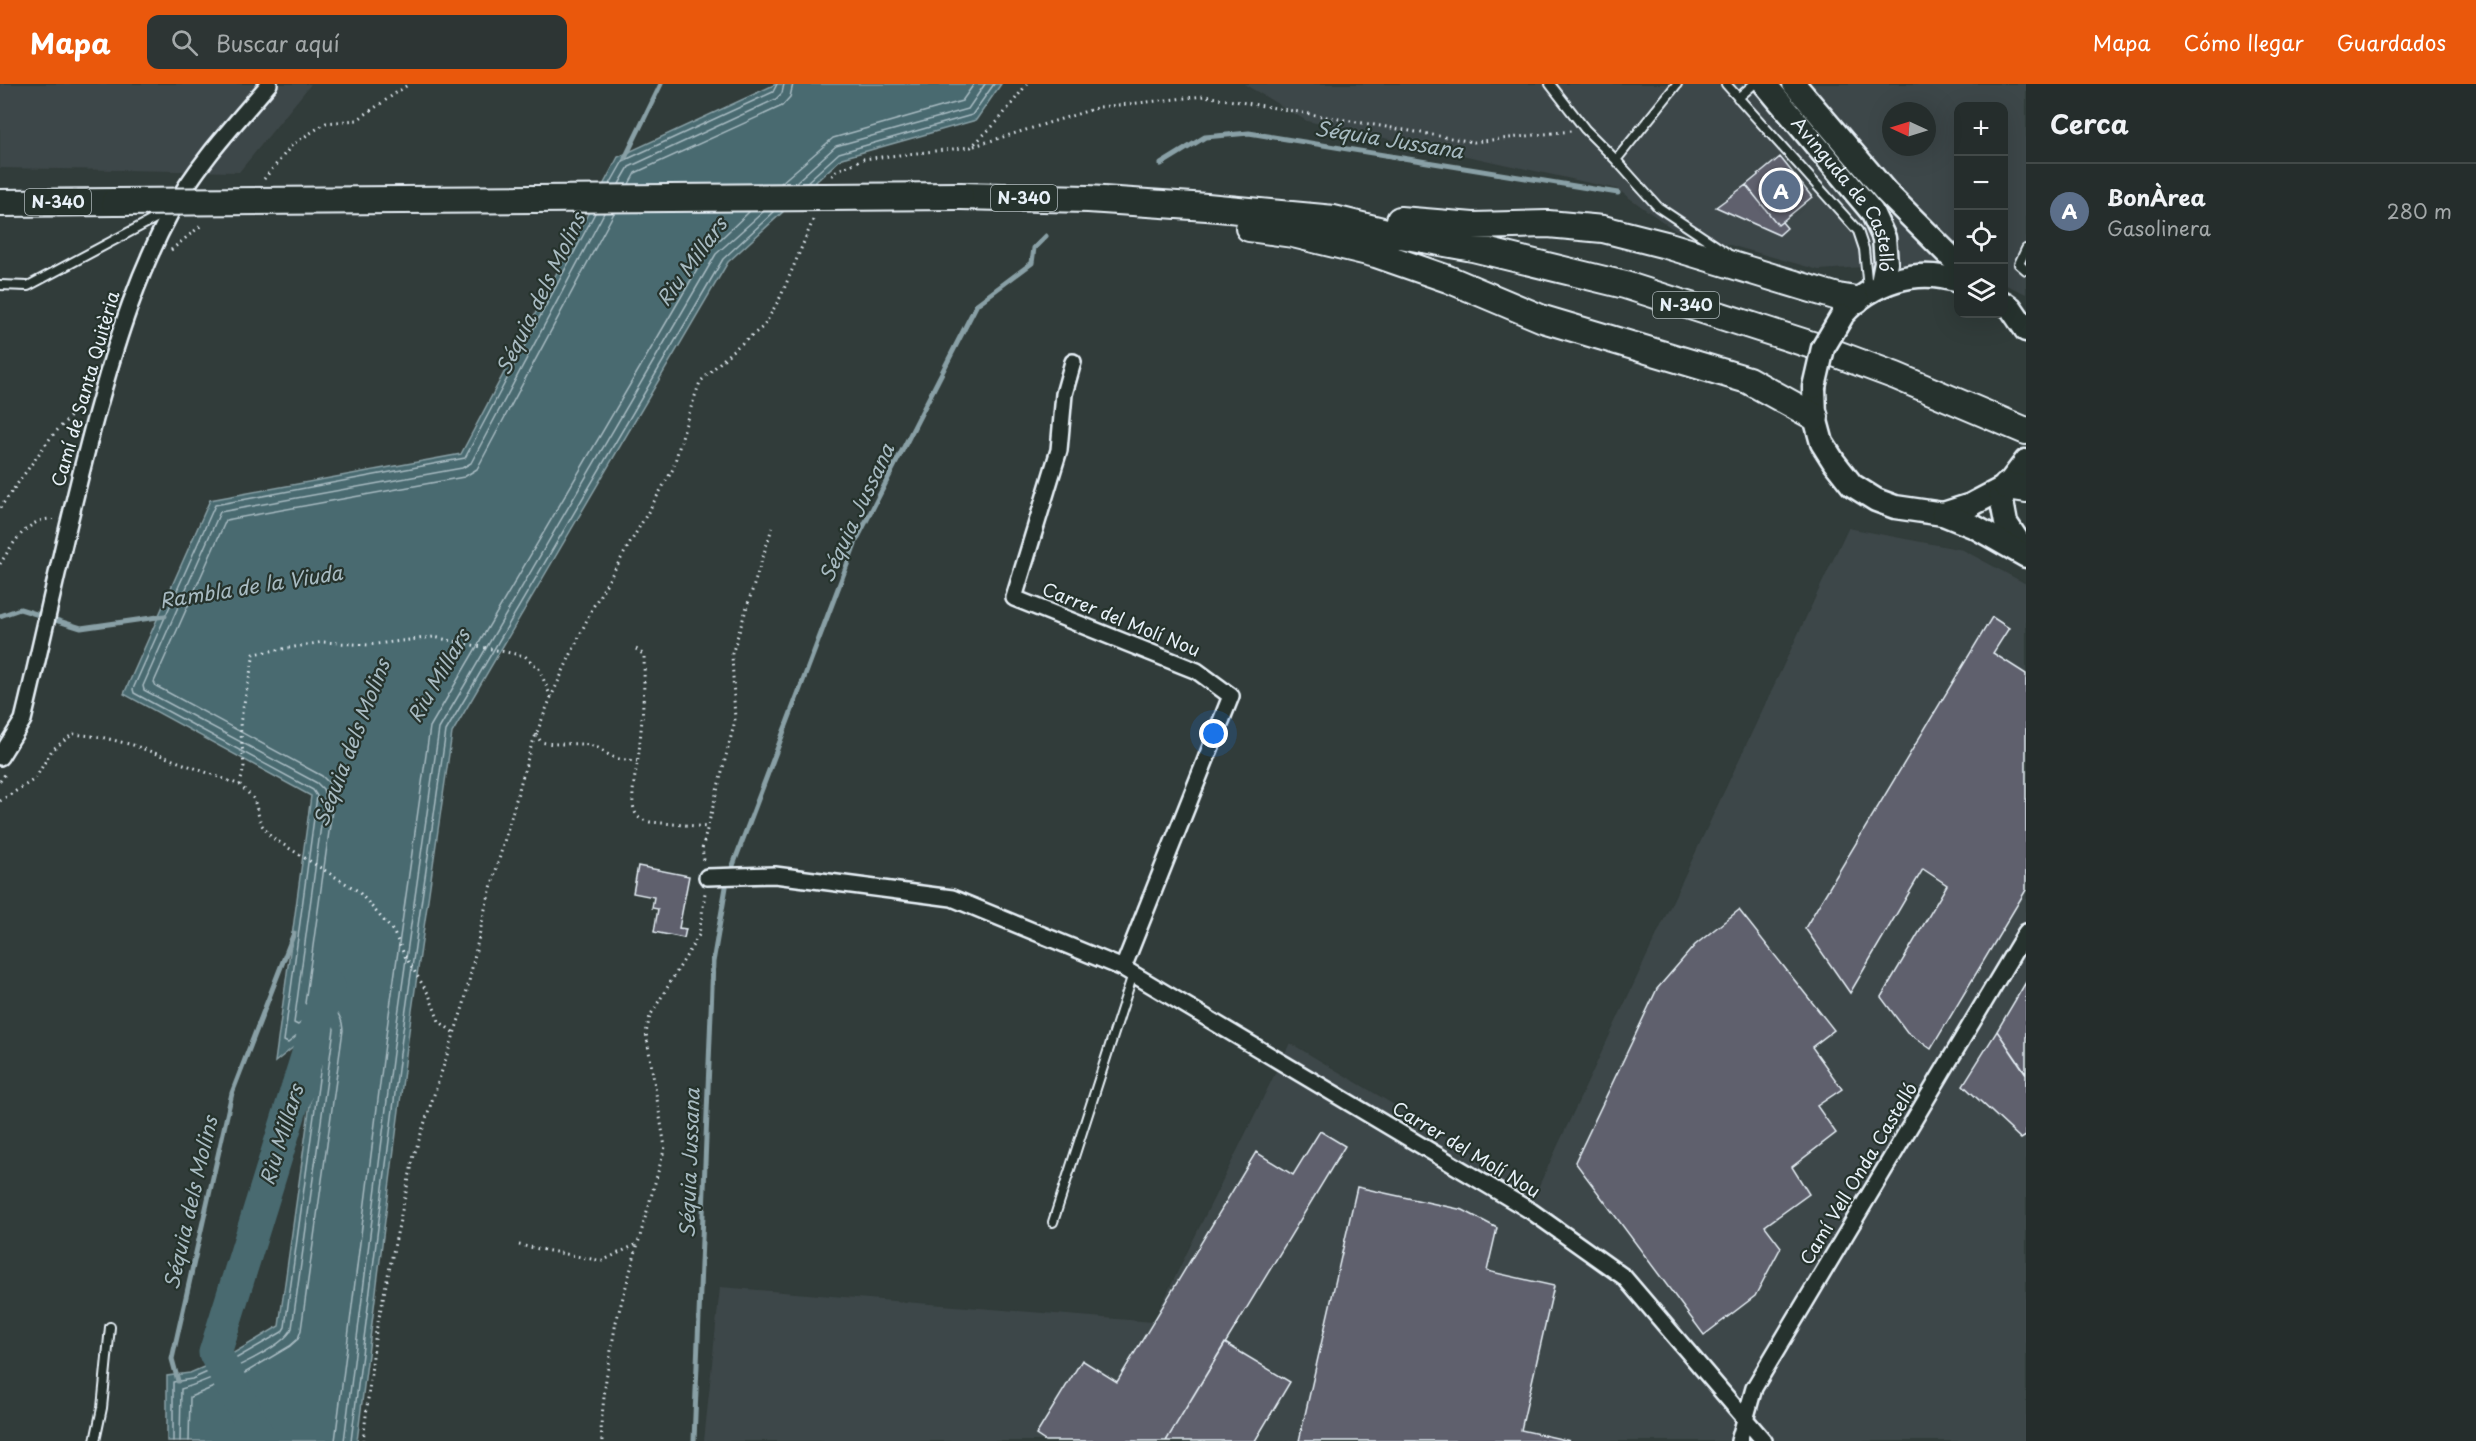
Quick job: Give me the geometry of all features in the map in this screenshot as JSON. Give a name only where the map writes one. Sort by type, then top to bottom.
[{"type":"highway","name":"N-340","points":[[0,203],[960,196],[1088,199],[1334,219],[1395,234],[1473,248],[1625,285],[1818,347],[1896,376],[2026,431]]},
{"type":"highway","points":[[1207,207],[1233,226],[1293,234],[1376,254],[1448,279],[1544,319],[1748,380],[1815,417]]},
{"type":"highway","points":[[1334,219],[1375,216],[1473,226],[1548,224],[1603,229],[1666,244],[1838,297],[1862,297]]},
{"type":"main road","name":"Avinguda de Castelló","points":[[1765,84],[1872,212],[1884,238],[1886,263],[1862,297]]},
{"type":"main road","name":"Avinguda de Castelló","points":[[1794,84],[1886,192],[1954,259]]},
{"type":"main road","points":[[1954,280],[1915,276],[1862,297],[1823,348],[1814,387],[1815,417],[1822,443],[1852,485],[1876,500],[1895,507],[1943,514],[1975,527],[2026,555]]},
{"type":"main road","points":[[2008,306],[2026,330]]},
{"type":"main road","points":[[1943,514],[2016,480]]},
{"type":"main road","points":[[2016,480],[2006,523],[2026,555]]},
{"type":"street","name":"Camí de Santa Quitèria","points":[[0,757],[23,720],[82,462],[117,341],[142,273],[172,208],[213,150],[269,84]]},
{"type":"street","name":"Carrer del Molí Nou","points":[[1073,362],[1064,394],[1059,450],[1014,598],[1197,671],[1231,696],[1128,971]]},
{"type":"street","name":"Carrer del Molí Nou","points":[[707,877],[775,875],[952,898],[1128,971],[1531,1211],[1624,1278],[1764,1441]]},
{"type":"street","name":"Camí Vell Onda Castelló","points":[[1739,1441],[1754,1388],[2026,932]]},
{"type":"lane","points":[[1550,84],[1585,129],[1658,207],[1753,271]]},
{"type":"lane","points":[[1616,160],[1677,84]]},
{"type":"lane","points":[[1726,84],[1858,231],[1864,249],[1862,297]]},
{"type":"lane","points":[[1738,98],[1754,84]]},
{"type":"lane","points":[[0,285],[28,286],[172,208]]},
{"type":"lane","points":[[2026,249],[2019,264],[2026,270]]},
{"type":"lane","points":[[1053,1222],[1128,971]]},
{"type":"lane","points":[[95,1441],[102,1408],[110,1327]]},
{"type":"path","points":[[261,182],[270,175],[293,144],[326,123],[357,120],[409,84]]},
{"type":"path","points":[[971,147],[998,121],[1027,84]]},
{"type":"path","points":[[830,182],[834,172],[863,159],[971,147],[1100,107],[1205,96],[1474,142],[1585,129]]},
{"type":"path","points":[[363,1441],[376,1331],[412,1166],[473,970],[490,892],[536,734],[593,607],[673,469],[700,382],[732,351],[764,326],[781,296],[816,212]]},
{"type":"path","points":[[168,252],[209,220]]},
{"type":"path","points":[[0,508],[51,437],[83,403]]},
{"type":"path","points":[[0,564],[19,535],[45,519],[69,520]]},
{"type":"path","points":[[602,1441],[605,1390],[612,1345],[665,1147],[646,1033],[650,1016],[699,935],[707,877],[702,849],[735,721],[732,654],[772,528]]},
{"type":"path","points":[[240,785],[244,766],[240,723],[254,654],[323,642],[368,645],[434,637],[525,656],[539,669],[551,697]]},
{"type":"path","points":[[636,649],[644,655],[644,666],[635,812],[641,820],[708,826]]},
{"type":"path","points":[[0,801],[35,779],[52,750],[73,734],[101,737],[133,745],[240,785],[254,799],[261,824],[271,837],[358,891],[393,931],[429,995],[439,1021],[454,1033]]},
{"type":"path","points":[[536,734],[541,742],[553,746],[567,743],[590,745],[603,750],[610,756],[637,761]]},
{"type":"path","points":[[519,1245],[602,1261],[638,1243]]},
{"type":"shaded area","points":[[0,84],[311,84],[239,172],[0,168]]},
{"type":"shaded area","points":[[1244,84],[2026,84],[2026,294],[2008,286],[2008,102],[1954,102],[1954,267],[1906,264],[1819,270],[1673,229],[1617,189],[1307,121]]},
{"type":"shaded area","points":[[1848,528],[1963,550],[2026,584],[2026,1441],[704,1441],[720,1287],[1153,1322],[1290,1043],[1537,1190]]},
{"type":"water","points":[[776,84],[1001,84],[976,120],[842,158],[728,262],[452,733],[409,1031],[357,1441],[167,1441],[167,1376],[190,1373],[227,1357],[279,1326],[321,1025],[275,1062],[311,796],[124,694],[210,500],[461,454],[618,157]]},
{"type":"building","points":[[1780,157],[1812,197],[1778,225],[1746,185]]},
{"type":"building","points":[[1746,185],[1778,225],[1782,222],[1787,228],[1779,235],[1716,207]]},
{"type":"building","points":[[1992,617],[2009,628],[1993,653],[2026,674],[2026,890],[1931,1049],[1907,1032],[1881,997],[1947,885],[1923,869],[1850,993],[1805,928]]},
{"type":"building","points":[[638,866],[689,876],[679,928],[686,929],[684,938],[654,932],[658,909],[652,908],[654,897],[633,893]]},
{"type":"building","points":[[1739,910],[1834,1030],[1812,1047],[1842,1089],[1817,1106],[1836,1133],[1792,1167],[1809,1194],[1765,1226],[1781,1247],[1755,1296],[1704,1335],[1575,1162],[1657,989],[1695,945]]},
{"type":"building","points":[[2026,982],[2026,1074],[1997,1031]]},
{"type":"building","points":[[1997,1031],[2026,1073],[2026,1136],[2021,1139],[1963,1085]]},
{"type":"building","points":[[1320,1131],[1345,1146],[1166,1441],[1045,1441],[1036,1435],[1082,1360],[1117,1382],[1256,1152],[1293,1175]]},
{"type":"building","points":[[1357,1187],[1463,1210],[1497,1228],[1487,1271],[1554,1286],[1521,1430],[1570,1441],[1299,1441]]},
{"type":"building","points":[[1225,1343],[1290,1382],[1255,1441],[1166,1441]]},
{"type":"waterway","name":"Séquia dels Molins","points":[[625,158],[661,84]]},
{"type":"waterway","name":"Séquia Jussana","points":[[1161,164],[1205,137],[1249,133],[1618,193]]},
{"type":"waterway","name":"Séquia Jussana","points":[[732,868],[856,541],[977,304],[1032,263],[1034,248],[1046,236]]},
{"type":"waterway","name":"Rambla de la Viuda","points":[[0,616],[20,609],[81,628],[165,616]]},
{"type":"waterway","name":"Séquia Jussana","points":[[694,1441],[713,962],[726,887]]},
{"type":"waterway","name":"Séquia dels Molins","points":[[178,1381],[172,1359],[232,1093],[294,933]]},
{"type":"waterway","name":"Riu Millars","points":[[261,1441],[215,1353],[329,986]]},
{"type":"place","name":"BonÀrea","points":[[1781,190]]}]
